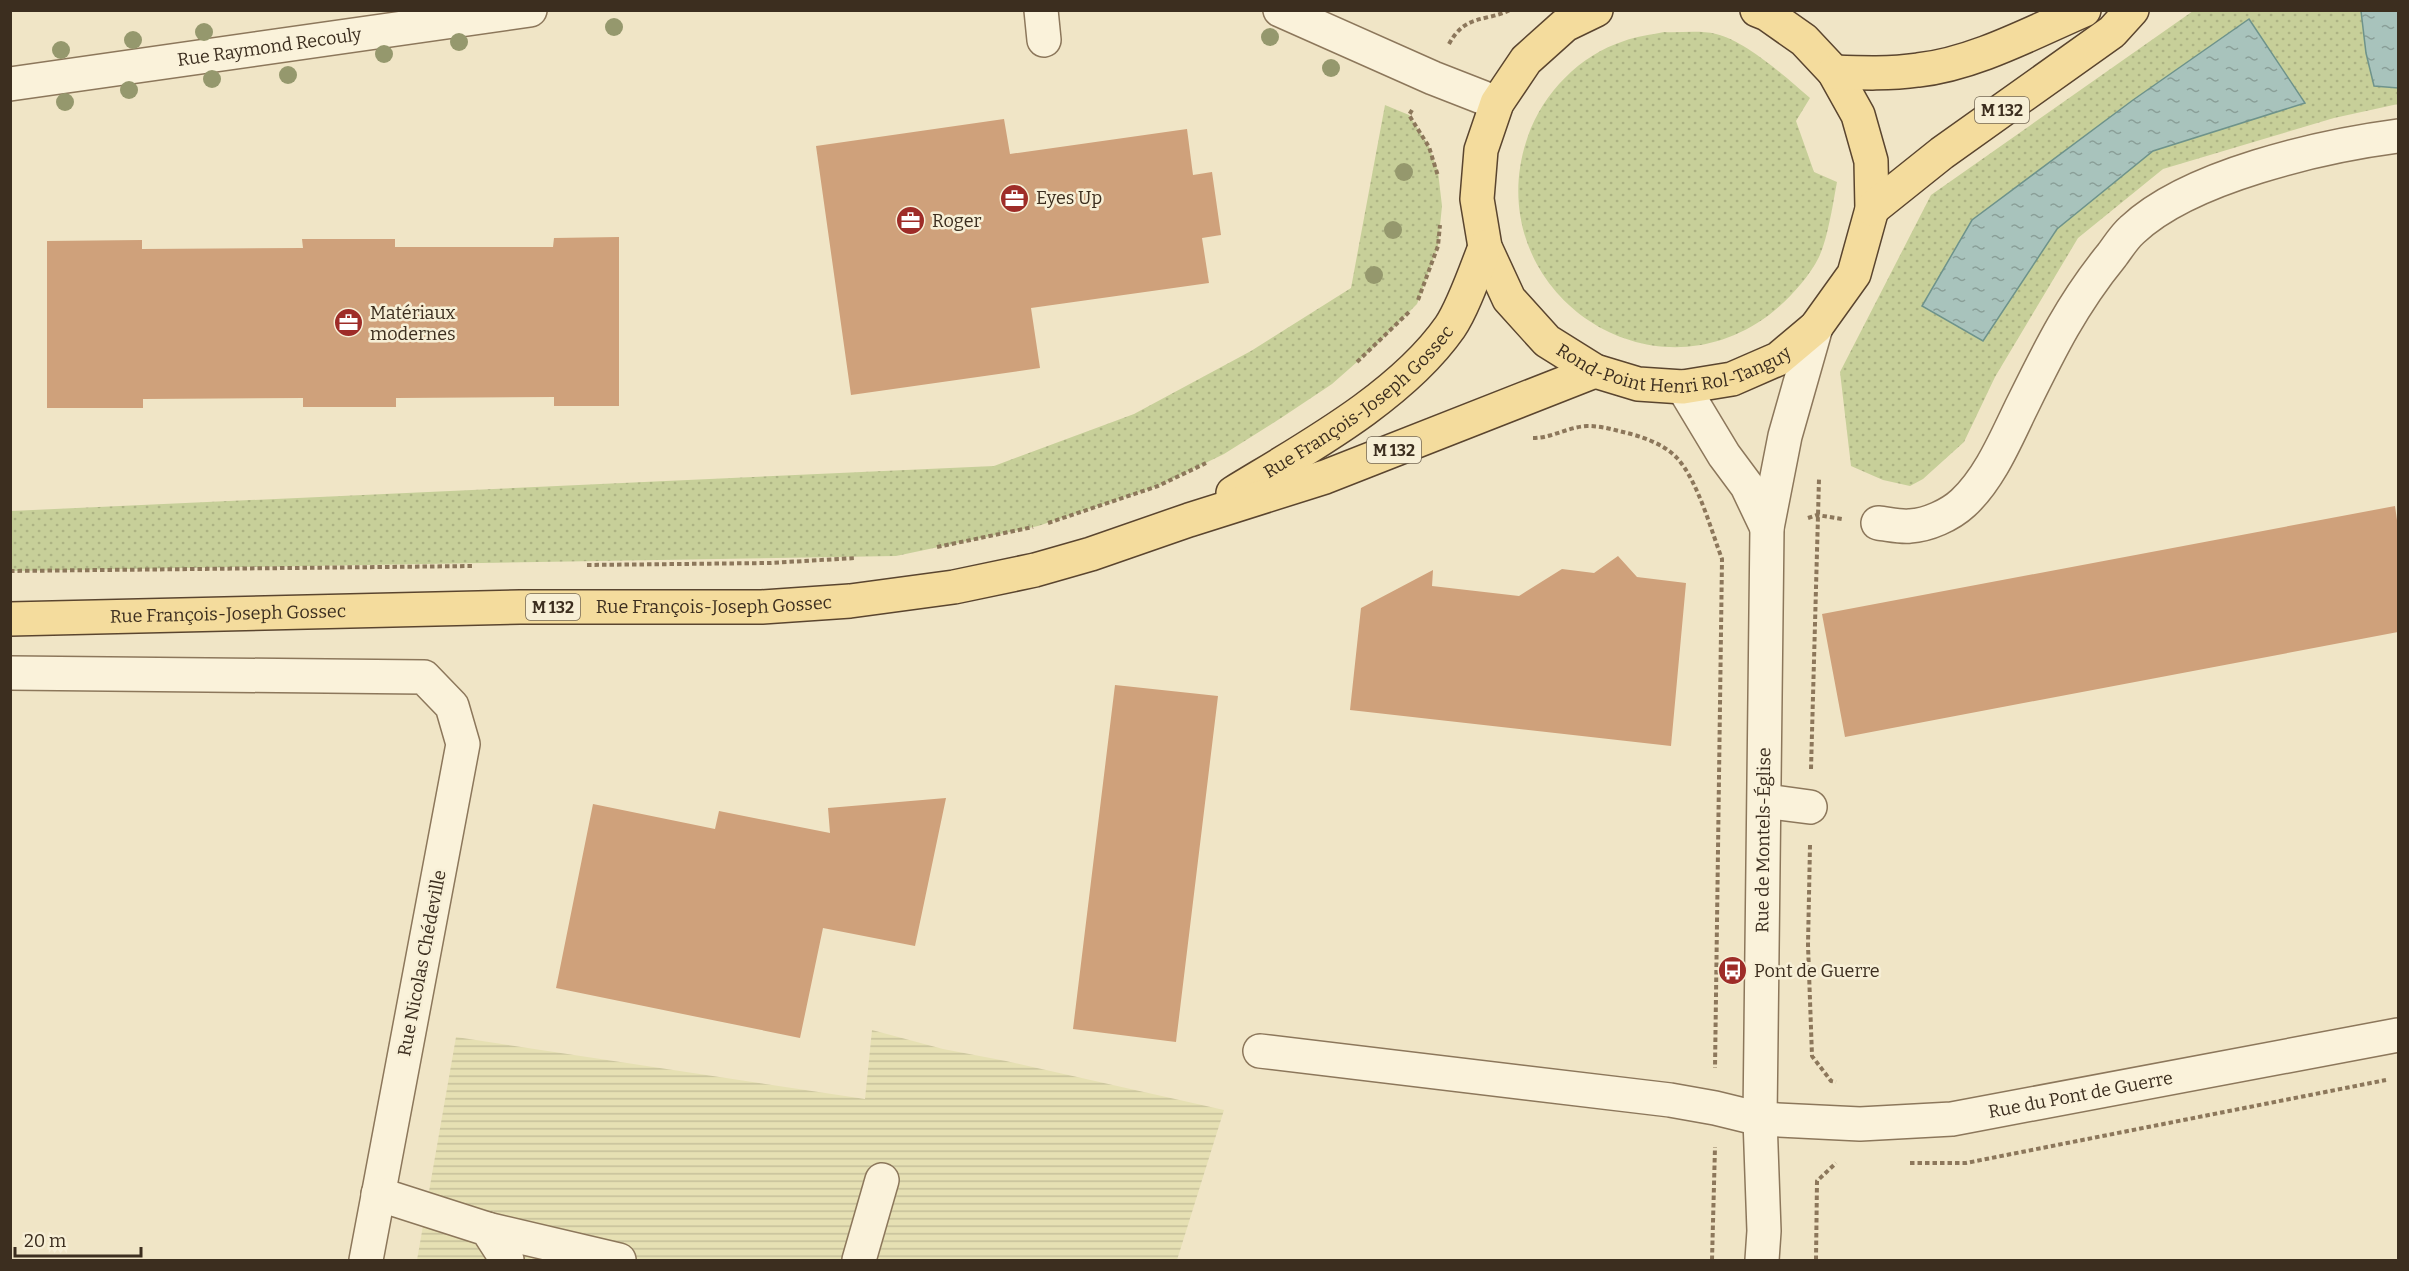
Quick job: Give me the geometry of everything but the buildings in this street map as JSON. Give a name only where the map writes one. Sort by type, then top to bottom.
[{"type":"main road","name":"Rond-Point Henri Rol-Tanguy","points":[[1596,10],[1569,18],[1526,60],[1497,103],[1481,150],[1477,199],[1485,248],[1509,299],[1547,341],[1595,371],[1638,384],[1683,387],[1732,379],[1778,359],[1816,327],[1854,274],[1872,209],[1871,161],[1861,124],[1834,72],[1804,39],[1767,14],[1757,10]]},
{"type":"main road","points":[[1834,72],[1873,73],[1920,70],[1964,60],[2084,10]]},
{"type":"main road","name":"M 132","points":[[1872,209],[1942,153],[2112,32],[2132,10]]},
{"type":"main road","name":"Rue François-Joseph Gossec","points":[[1189,520],[1307,448],[1389,390],[1451,326],[1485,248]]},
{"type":"main road","name":"Rue François-Joseph Gossec","points":[[10,619],[508,608],[762,607],[850,601],[954,587],[1035,570],[1091,554],[1325,477],[1595,371]]},
{"type":"street","name":"Rue Raymond Recouly","points":[[10,84],[463,15],[530,10]]},
{"type":"street","points":[[1280,10],[1433,78],[1497,103]]},
{"type":"street","points":[[1878,523],[1910,526],[1939,519],[1963,503],[1982,479],[2002,447],[2063,323],[2092,279],[2132,230],[2164,206],[2256,167],[2398,136]]},
{"type":"street","name":"Rue de Montels-Église","points":[[1762,1260],[1764,1232],[1760,1119],[1767,528],[1785,436],[1816,327]]},
{"type":"street","name":"Rue de Montels-Église","points":[[1683,387],[1724,455],[1748,486],[1767,528]]},
{"type":"street","name":"Rue Nicolas Chédeville","points":[[10,673],[424,677],[453,706],[463,744],[366,1260]]},
{"type":"street","points":[[1765,801],[1810,807]]},
{"type":"street","name":"Rue du Pont de Guerre","points":[[1260,1051],[1670,1100],[1760,1119],[1860,1124],[1952,1119],[2398,1035]]},
{"type":"street","points":[[858,1260],[882,1180]]},
{"type":"street","points":[[378,1194],[487,1229],[619,1260]]},
{"type":"street","points":[[487,1229],[507,1260]]},
{"type":"path","points":[[1439,184],[1438,172],[1429,147],[1409,115],[1433,78],[1453,36],[1471,20],[1510,10]]},
{"type":"path","points":[[1349,369],[1417,304],[1438,246],[1441,216]]},
{"type":"path","points":[[1509,405],[1518,429],[1526,439],[1543,438],[1575,428],[1602,427],[1645,437],[1676,458],[1696,490],[1722,559],[1712,1260]]},
{"type":"path","points":[[929,549],[1038,526],[1158,486],[1214,459]]},
{"type":"path","points":[[1816,1260],[1817,1181],[1837,1163],[1861,1162],[1859,1087],[1831,1081],[1812,1056],[1808,945],[1819,473]]},
{"type":"path","points":[[1767,528],[1817,515],[1878,523]]},
{"type":"path","points":[[580,565],[770,564],[862,558]]},
{"type":"path","points":[[10,571],[485,566]]},
{"type":"path","points":[[1908,1163],[1966,1163],[2387,1080]]},
{"type":"shaded area","points":[[872,1030],[943,1049],[1224,1110],[1177,1260],[417,1260],[456,1037],[865,1099]]},
{"type":"green space","points":[[2193,11],[2361,11],[2366,53],[2374,86],[2398,88],[2398,104],[2334,118],[2163,169],[2078,238],[1995,377],[1964,442],[1923,479],[1910,486],[1883,480],[1851,466],[1840,372],[1931,195]]},
{"type":"green space","points":[[1664,32],[1703,32],[1728,38],[1766,61],[1801,90],[1810,98],[1796,121],[1814,172],[1837,182],[1828,230],[1819,257],[1790,296],[1769,315],[1721,340],[1671,347],[1624,338],[1582,316],[1548,282],[1526,239],[1518,190],[1528,136],[1543,105],[1565,78],[1578,66],[1608,47],[1634,38]]},
{"type":"green space","points":[[1385,105],[1409,115],[1429,147],[1438,172],[1442,206],[1438,246],[1417,304],[1374,347],[1332,384],[1224,454],[1158,486],[1038,526],[896,556],[11,571],[11,511],[994,466],[1134,414],[1251,351],[1351,288]]},
{"type":"water","points":[[2361,11],[2398,11],[2398,88],[2374,86],[2366,53]]},
{"type":"water","points":[[2249,19],[2305,103],[2153,151],[2057,229],[1983,341],[1922,306],[1972,220],[2133,100]]},
{"type":"place","name":"Eyes Up","points":[[1015,198]]},
{"type":"place","name":"Roger","points":[[911,221]]},
{"type":"place","name":"Matériaux modernes","points":[[349,323]]},
{"type":"place","name":"Pont de Guerre","points":[[1733,971]]}]
